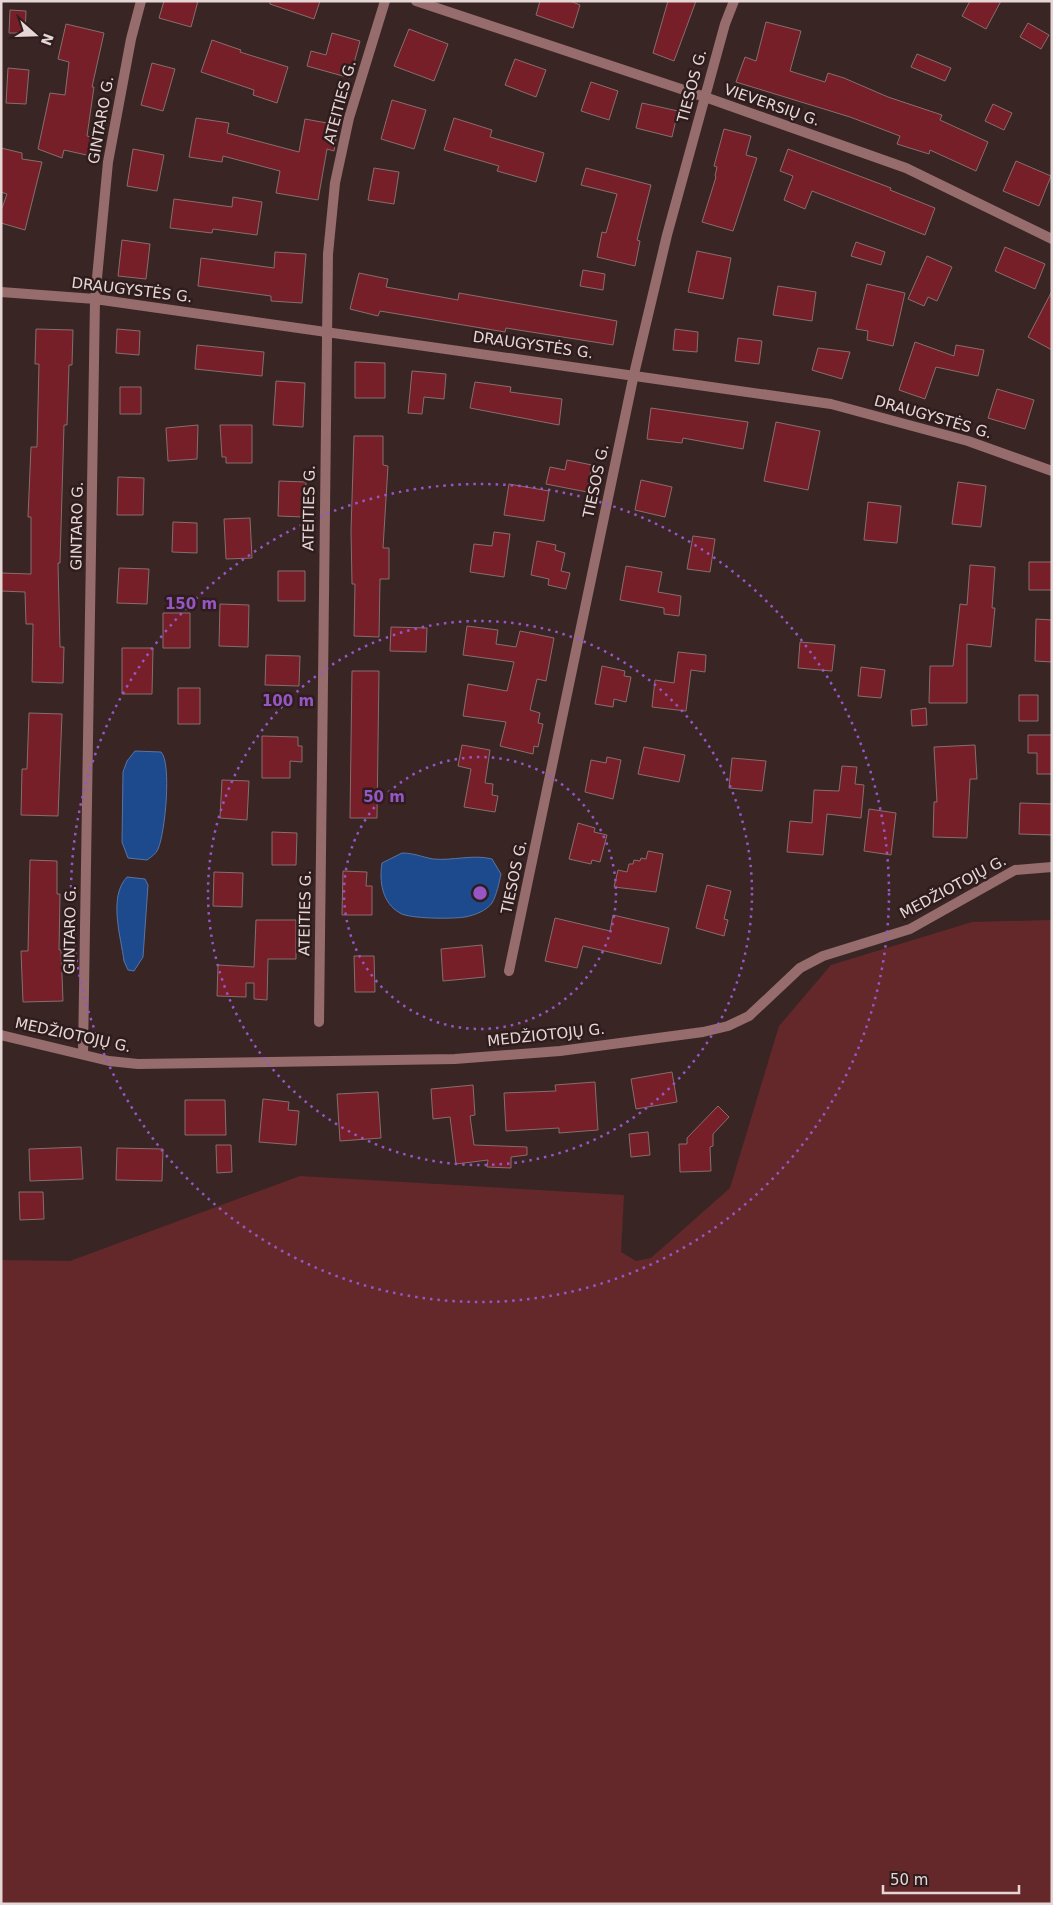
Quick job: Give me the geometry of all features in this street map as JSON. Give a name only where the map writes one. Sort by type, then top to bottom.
[{"type":"street","name":"GINTARO G.","points":[[83,1054],[95,299],[108,162],[131,39],[141,1]]},
{"type":"street","name":"ATEITIES G.","points":[[319,1022],[328,254],[335,183],[349,118],[385,1]]},
{"type":"street","name":"VIEVERSIŲ G.","points":[[416,1],[447,6],[906,168],[1052,238]]},
{"type":"street","name":"TIESOS G.","points":[[509,971],[634,374],[667,235],[724,24],[734,1]]},
{"type":"street","name":"DRAUGYSTĖS G.","points":[[1,292],[95,299],[326,330],[831,404],[968,441],[1052,471]]},
{"type":"street","name":"MEDŽIOTOJŲ G.","points":[[1,1035],[109,1061],[138,1064],[455,1059],[560,1051],[703,1032],[728,1026],[749,1016],[800,968],[822,956],[910,929],[1015,870],[1052,867]]},
{"type":"shaded area","points":[[1052,920],[1052,1904],[1,1904],[1,1260],[70,1261],[300,1176],[624,1195],[621,1252],[636,1261],[651,1258],[730,1188],[779,1026],[831,965],[972,922]]},
{"type":"water","points":[[135,751],[161,752],[166,770],[165,815],[161,841],[156,852],[147,860],[128,858],[122,842],[123,772],[127,761]]},
{"type":"water","points":[[402,853],[433,859],[478,857],[492,859],[501,874],[497,892],[492,903],[480,912],[459,918],[422,917],[400,913],[389,904],[386,898],[383,891],[381,870],[382,863]]},
{"type":"water","points":[[127,877],[145,879],[148,885],[143,957],[134,971],[128,970],[124,961],[117,918],[118,895],[121,885]]},
{"type":"building","points":[[164,1],[198,1],[191,27],[159,18]]},
{"type":"building","points":[[270,1],[320,1],[314,19],[270,4]]},
{"type":"building","points":[[540,1],[570,1],[580,5],[573,28],[536,15]]},
{"type":"building","points":[[668,1],[696,1],[674,61],[653,53]]},
{"type":"building","points":[[970,1],[1001,1],[986,29],[962,16]]},
{"type":"building","points":[[10,10],[26,11],[25,33],[9,33]]},
{"type":"building","points":[[766,22],[801,31],[790,71],[825,82],[828,73],[844,78],[888,97],[942,115],[940,120],[988,142],[976,171],[930,150],[929,154],[897,144],[900,136],[850,117],[736,82],[745,57],[756,61]]},
{"type":"building","points":[[1028,23],[1049,35],[1041,49],[1020,37]]},
{"type":"building","points":[[66,24],[104,33],[92,87],[94,87],[87,136],[95,138],[91,156],[64,150],[62,158],[38,149],[50,93],[65,95],[69,62],[58,59]]},
{"type":"building","points":[[409,29],[448,44],[434,81],[394,66]]},
{"type":"building","points":[[332,33],[360,41],[350,78],[307,66],[311,51],[326,55]]},
{"type":"building","points":[[212,40],[241,50],[240,52],[288,67],[277,103],[253,95],[254,90],[201,72]]},
{"type":"building","points":[[917,54],[951,68],[945,81],[911,67]]},
{"type":"building","points":[[515,59],[546,70],[536,97],[505,85]]},
{"type":"building","points":[[152,63],[175,69],[163,111],[141,105]]},
{"type":"building","points":[[8,68],[29,70],[26,104],[6,103]]},
{"type":"building","points":[[591,82],[618,91],[609,120],[581,111]]},
{"type":"building","points":[[392,100],[426,110],[414,149],[381,139]]},
{"type":"building","points":[[642,103],[678,111],[672,137],[636,128]]},
{"type":"building","points":[[993,104],[1012,113],[1004,130],[985,121]]},
{"type":"building","points":[[196,118],[229,123],[227,133],[299,152],[305,119],[338,125],[334,151],[327,149],[318,200],[276,193],[280,171],[223,156],[222,162],[189,157]]},
{"type":"building","points":[[454,118],[492,130],[490,137],[544,153],[536,182],[497,171],[499,166],[444,150]]},
{"type":"building","points":[[724,129],[751,136],[746,155],[757,158],[733,231],[702,222],[716,177],[717,167],[714,166]]},
{"type":"building","points":[[1,148],[22,153],[22,159],[42,162],[25,230],[1,223],[1,211],[7,194],[1,192]]},
{"type":"building","points":[[133,149],[164,155],[157,191],[127,186]]},
{"type":"building","points":[[788,149],[891,188],[890,190],[935,208],[925,235],[812,191],[805,209],[784,200],[793,176],[780,171]]},
{"type":"building","points":[[1016,161],[1051,176],[1039,206],[1003,191]]},
{"type":"building","points":[[374,168],[399,172],[394,204],[368,200]]},
{"type":"building","points":[[586,168],[651,185],[637,240],[640,241],[635,266],[597,257],[602,232],[606,233],[617,194],[581,185]]},
{"type":"building","points":[[233,197],[262,202],[257,235],[213,229],[212,233],[170,228],[174,199],[232,207]]},
{"type":"building","points":[[122,240],[150,244],[146,279],[118,276]]},
{"type":"building","points":[[856,242],[885,252],[881,265],[851,256]]},
{"type":"building","points":[[1005,247],[1045,264],[1035,289],[995,271]]},
{"type":"building","points":[[697,251],[731,258],[723,299],[688,292]]},
{"type":"building","points":[[275,252],[306,254],[302,303],[271,301],[271,296],[198,286],[201,258],[274,268]]},
{"type":"building","points":[[927,256],[952,267],[937,301],[928,297],[924,306],[908,299]]},
{"type":"building","points":[[583,270],[605,274],[603,290],[580,286]]},
{"type":"building","points":[[359,273],[388,279],[386,287],[458,300],[459,293],[617,321],[613,345],[506,328],[505,332],[380,311],[378,316],[350,309]]},
{"type":"building","points":[[867,284],[905,293],[893,346],[867,340],[868,331],[856,329]]},
{"type":"building","points":[[778,286],[816,292],[812,321],[773,315]]},
{"type":"building","points":[[1052,291],[1052,350],[1028,337]]},
{"type":"building","points":[[36,329],[73,330],[72,365],[69,365],[67,425],[64,425],[60,563],[58,563],[60,647],[64,647],[63,683],[32,682],[33,624],[26,624],[25,592],[1,591],[1,573],[31,574],[31,517],[28,517],[31,447],[37,447],[39,364],[35,364]]},
{"type":"building","points":[[117,329],[140,331],[139,355],[116,353]]},
{"type":"building","points":[[675,329],[698,332],[697,352],[673,350]]},
{"type":"building","points":[[738,338],[762,341],[759,364],[735,361]]},
{"type":"building","points":[[915,342],[954,356],[956,345],[984,350],[978,376],[936,367],[925,399],[899,390]]},
{"type":"building","points":[[197,345],[264,352],[262,376],[195,369]]},
{"type":"building","points":[[818,348],[850,352],[842,379],[812,370]]},
{"type":"building","points":[[355,362],[385,363],[385,398],[355,398]]},
{"type":"building","points":[[412,371],[446,374],[444,399],[424,397],[422,414],[408,413]]},
{"type":"building","points":[[276,381],[305,383],[303,427],[273,425]]},
{"type":"building","points":[[475,382],[511,387],[510,392],[562,399],[559,425],[470,408]]},
{"type":"building","points":[[120,387],[141,387],[141,414],[120,414]]},
{"type":"building","points":[[997,389],[1034,400],[1025,429],[988,418]]},
{"type":"building","points":[[651,408],[748,422],[743,449],[683,438],[682,443],[647,439]]},
{"type":"building","points":[[776,422],[820,431],[808,490],[764,481]]},
{"type":"building","points":[[198,425],[197,459],[168,461],[166,428]]},
{"type":"building","points":[[220,425],[252,425],[252,463],[226,463],[226,457],[222,457]]},
{"type":"building","points":[[354,436],[383,436],[383,465],[388,466],[383,548],[389,548],[389,579],[380,579],[379,637],[354,636],[355,584],[352,584],[351,531]]},
{"type":"building","points":[[567,460],[592,465],[587,492],[546,484],[550,467],[565,470]]},
{"type":"building","points":[[118,477],[144,478],[143,515],[117,515]]},
{"type":"building","points":[[641,480],[672,487],[665,517],[635,510]]},
{"type":"building","points":[[279,481],[306,482],[304,517],[278,516]]},
{"type":"building","points":[[958,482],[986,486],[981,527],[952,524]]},
{"type":"building","points":[[509,484],[549,491],[544,521],[504,515]]},
{"type":"building","points":[[868,502],[901,506],[897,543],[864,540]]},
{"type":"building","points":[[250,518],[252,558],[226,559],[224,519]]},
{"type":"building","points":[[173,522],[197,523],[197,553],[172,552]]},
{"type":"building","points":[[494,532],[510,534],[504,577],[470,572],[474,544],[492,546]]},
{"type":"building","points":[[693,536],[715,539],[710,572],[687,569]]},
{"type":"building","points":[[537,541],[556,545],[555,550],[565,553],[561,571],[570,573],[566,589],[548,585],[549,579],[531,575]]},
{"type":"building","points":[[1029,562],[1052,562],[1052,590],[1029,590]]},
{"type":"building","points":[[970,565],[995,567],[992,608],[995,608],[991,647],[967,644],[967,703],[929,703],[930,666],[953,666],[960,604],[967,605]]},
{"type":"building","points":[[626,566],[662,572],[658,592],[681,596],[679,616],[664,614],[664,608],[620,600]]},
{"type":"building","points":[[119,568],[149,569],[147,604],[117,603]]},
{"type":"building","points":[[278,571],[305,571],[305,601],[278,601]]},
{"type":"building","points":[[220,604],[249,605],[248,647],[219,646]]},
{"type":"building","points":[[163,613],[190,613],[190,648],[163,648]]},
{"type":"building","points":[[1036,619],[1052,620],[1052,662],[1035,661]]},
{"type":"building","points":[[467,626],[498,630],[496,644],[516,647],[520,631],[554,638],[546,681],[537,679],[530,710],[540,713],[538,723],[543,724],[538,747],[534,746],[533,754],[500,746],[506,722],[463,716],[468,684],[507,691],[514,662],[463,655]]},
{"type":"building","points":[[391,627],[427,628],[426,652],[390,651]]},
{"type":"building","points":[[800,642],[835,645],[832,671],[798,668]]},
{"type":"building","points":[[122,648],[153,648],[152,694],[122,694]]},
{"type":"building","points":[[678,652],[706,655],[705,672],[691,670],[686,711],[652,707],[655,680],[674,683]]},
{"type":"building","points":[[266,655],[300,656],[299,686],[265,685]]},
{"type":"building","points":[[602,666],[625,671],[624,676],[631,677],[626,702],[614,699],[613,707],[595,704]]},
{"type":"building","points":[[861,667],[885,670],[881,698],[858,696]]},
{"type":"building","points":[[352,671],[379,671],[377,818],[350,818]]},
{"type":"building","points":[[178,688],[200,688],[200,724],[178,724]]},
{"type":"building","points":[[1019,695],[1038,695],[1038,721],[1019,721]]},
{"type":"building","points":[[926,708],[927,725],[912,726],[911,710]]},
{"type":"building","points":[[29,713],[62,714],[58,816],[21,815],[22,769],[27,769]]},
{"type":"building","points":[[1028,735],[1052,735],[1052,774],[1037,774],[1037,753],[1028,753]]},
{"type":"building","points":[[262,736],[298,737],[298,746],[302,746],[302,762],[290,761],[290,778],[262,778]]},
{"type":"building","points":[[462,745],[490,750],[485,783],[493,784],[492,795],[498,796],[495,812],[464,807],[471,769],[458,766]]},
{"type":"building","points":[[975,745],[977,779],[970,779],[967,838],[933,837],[934,802],[937,802],[934,747]]},
{"type":"building","points":[[644,747],[685,755],[679,782],[638,774]]},
{"type":"building","points":[[607,757],[621,760],[613,799],[585,792],[591,760],[606,763]]},
{"type":"building","points":[[732,758],[766,761],[762,791],[729,788]]},
{"type":"building","points":[[842,766],[857,767],[855,784],[864,785],[861,818],[827,814],[823,855],[787,852],[790,821],[812,823],[814,790],[839,791]]},
{"type":"building","points":[[222,780],[249,781],[247,820],[220,818]]},
{"type":"building","points":[[1020,803],[1052,804],[1052,835],[1019,834]]},
{"type":"building","points":[[869,809],[896,813],[891,855],[864,851]]},
{"type":"building","points":[[578,823],[595,828],[594,832],[607,835],[600,862],[592,860],[591,864],[569,859]]},
{"type":"building","points":[[272,832],[297,833],[296,865],[272,865]]},
{"type":"building","points":[[648,851],[663,854],[656,892],[614,887],[618,870],[627,872],[629,864],[633,864],[634,860],[646,859]]},
{"type":"building","points":[[30,860],[57,861],[57,894],[60,894],[59,950],[61,950],[63,1001],[23,1002],[21,951],[28,951]]},
{"type":"building","points":[[343,871],[367,872],[366,886],[372,886],[372,915],[342,915]]},
{"type":"building","points":[[214,872],[243,873],[242,907],[213,906]]},
{"type":"building","points":[[707,885],[731,891],[724,919],[728,920],[724,936],[696,928]]},
{"type":"building","points":[[613,915],[669,928],[661,964],[583,946],[577,968],[545,961],[555,918],[610,931]]},
{"type":"building","points":[[256,920],[296,920],[296,959],[268,959],[267,1000],[254,999],[254,983],[246,983],[246,997],[217,996],[218,965],[254,967]]},
{"type":"building","points":[[482,945],[485,977],[443,981],[441,949]]},
{"type":"building","points":[[354,956],[374,956],[375,992],[355,992]]},
{"type":"building","points":[[672,1072],[677,1102],[636,1109],[631,1079]]},
{"type":"building","points":[[595,1082],[598,1130],[559,1133],[559,1128],[506,1131],[504,1093],[556,1091],[555,1085]]},
{"type":"building","points":[[473,1085],[475,1115],[470,1116],[474,1145],[527,1147],[527,1155],[511,1157],[511,1168],[487,1167],[488,1160],[456,1164],[450,1117],[433,1119],[431,1089]]},
{"type":"building","points":[[378,1092],[381,1138],[340,1141],[337,1094]]},
{"type":"building","points":[[263,1099],[289,1102],[288,1110],[299,1111],[296,1145],[259,1142]]},
{"type":"building","points":[[185,1100],[225,1100],[226,1135],[185,1135]]},
{"type":"building","points":[[718,1106],[729,1117],[713,1134],[713,1146],[710,1147],[711,1171],[680,1172],[679,1144],[687,1144],[687,1138]]},
{"type":"building","points":[[648,1132],[650,1155],[631,1157],[629,1134]]},
{"type":"building","points":[[216,1145],[231,1145],[232,1172],[217,1173]]},
{"type":"building","points":[[81,1147],[83,1179],[30,1181],[29,1149]]},
{"type":"building","points":[[117,1148],[163,1149],[162,1181],[116,1180]]},
{"type":"building","points":[[19,1192],[43,1192],[44,1219],[20,1220]]}]
